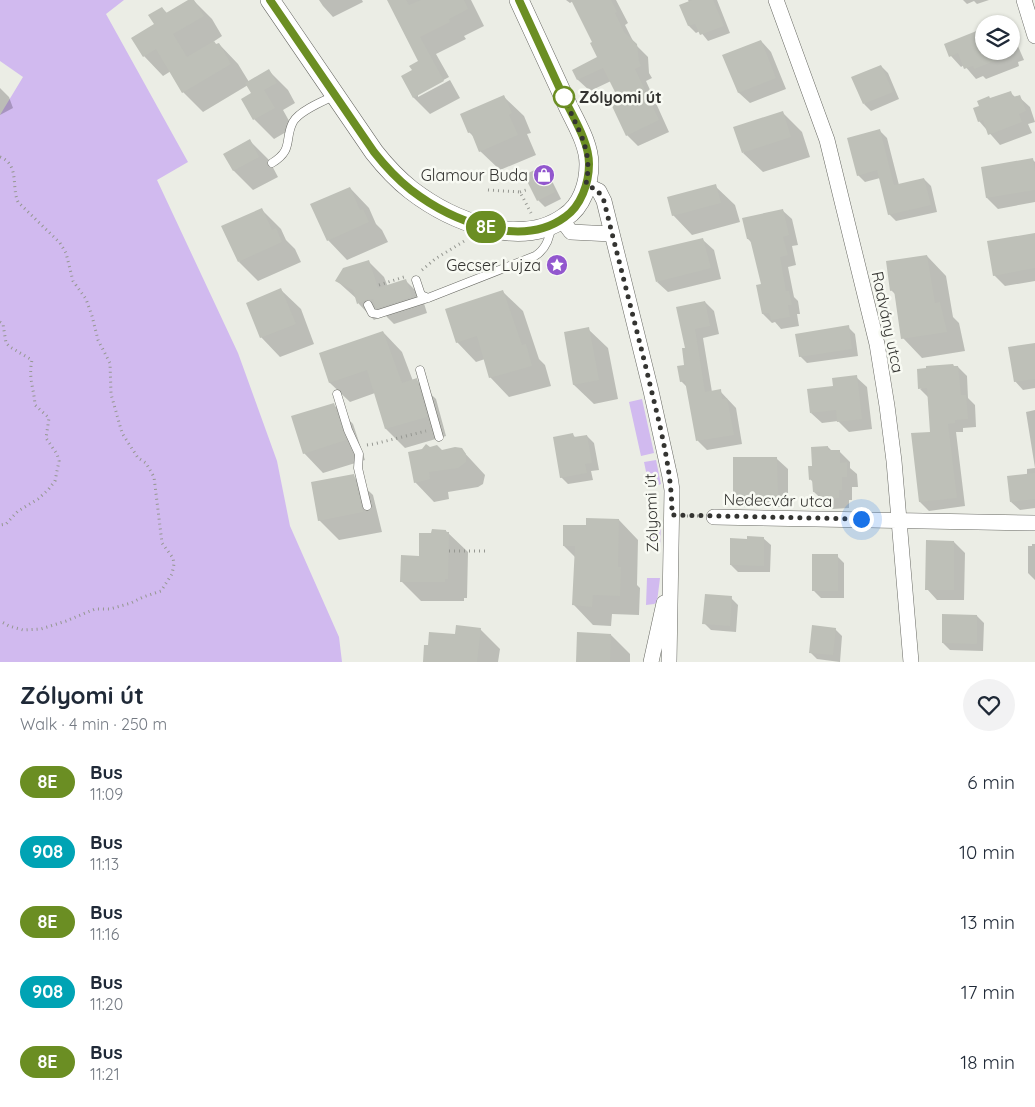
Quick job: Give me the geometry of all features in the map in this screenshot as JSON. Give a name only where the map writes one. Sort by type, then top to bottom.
[{"type":"street","points":[[270,0],[379,159],[410,190],[444,212],[485,227],[514,231],[532,231],[556,223],[576,208],[581,200],[586,184],[589,162],[582,137],[519,0]]},
{"type":"street","name":"Radvány utca","points":[[776,0],[828,140],[877,344],[894,461],[910,662]]},
{"type":"street","points":[[1024,0],[1035,36]]},
{"type":"street","name":"Zólyomi út","points":[[586,184],[598,191],[604,201],[652,391],[670,477],[672,515],[670,662]]},
{"type":"street","points":[[556,223],[571,232],[612,234]]},
{"type":"street","name":"Nedecvár utca","points":[[714,517],[1035,523]]},
{"type":"street","name":"Zólyomi út","points":[[651,662],[660,617],[670,587]]},
{"type":"lane","points":[[272,163],[284,152],[295,119],[336,95]]},
{"type":"lane","points":[[368,305],[372,313],[378,314],[428,298],[535,256],[540,253],[550,239],[556,223]]},
{"type":"lane","points":[[415,275],[421,295],[428,298]]},
{"type":"lane","points":[[420,370],[438,433]]},
{"type":"lane","points":[[337,394],[348,430],[359,454],[358,468],[367,506]]},
{"type":"path","points":[[0,157],[12,166],[15,194],[18,202],[60,243],[66,253],[74,281],[86,299],[98,340],[110,363],[111,394],[122,433],[138,458],[146,463],[154,477],[162,543],[173,558],[174,564],[172,574],[161,591],[131,603],[110,609],[95,609],[41,629],[23,630],[0,621]]},
{"type":"path","points":[[488,190],[520,192],[526,190]]},
{"type":"path","points":[[520,192],[531,214]]},
{"type":"path","points":[[379,285],[415,275],[435,259],[485,227]]},
{"type":"path","points":[[0,322],[3,324],[6,343],[32,360],[30,377],[35,405],[49,418],[46,438],[57,454],[59,461],[55,480],[48,490],[18,511],[6,524],[0,525]]},
{"type":"path","points":[[348,430],[353,428],[360,442],[370,445],[438,433]]},
{"type":"path","name":"Nedecvár utca","points":[[672,515],[714,517]]},
{"type":"path","points":[[449,551],[489,551]]},
{"type":"shaded area","points":[[0,0],[124,0],[106,14],[188,162],[157,180],[238,353],[277,461],[290,526],[339,637],[342,662],[0,662],[0,115],[23,77],[0,61]]},
{"type":"shaded area","points":[[642,399],[654,453],[641,456],[629,402]]},
{"type":"shaded area","points":[[656,460],[661,484],[653,487],[649,486],[644,462]]},
{"type":"shaded area","points":[[650,519],[661,520],[660,549],[649,549]]},
{"type":"shaded area","points":[[647,578],[660,578],[657,602],[646,605]]},
{"type":"building","points":[[188,0],[194,0],[204,16],[173,34],[187,57],[214,41],[216,44],[219,43],[231,64],[182,93],[156,49],[143,57],[131,38],[154,24],[148,15],[162,7],[166,13]]},
{"type":"building","points":[[387,0],[406,0],[409,5],[421,0],[464,0],[468,9],[449,19],[450,22],[420,37],[444,81],[413,98],[401,76],[412,70],[409,66],[418,61]]},
{"type":"building","points":[[571,0],[611,0],[624,32],[637,44],[641,66],[635,69],[659,120],[626,136],[611,104],[619,100],[603,68],[577,80],[572,70],[597,57],[590,43],[592,42]]},
{"type":"building","points":[[692,0],[713,0],[724,26],[700,35],[695,24],[688,26],[679,5]]},
{"type":"building","points":[[975,32],[975,60],[997,60],[974,69],[973,66],[964,69],[958,53],[949,57],[944,44]]},
{"type":"building","points":[[761,40],[776,78],[738,93],[722,55]]},
{"type":"building","points":[[881,65],[893,92],[863,104],[851,77]]},
{"type":"building","points":[[269,69],[277,83],[264,90],[275,108],[253,120],[241,99],[251,93],[245,83]]},
{"type":"building","points":[[1011,91],[1013,97],[1020,95],[1026,111],[1019,114],[1022,122],[988,135],[983,120],[978,122],[973,108],[979,106],[977,101]]},
{"type":"building","points":[[504,95],[512,113],[509,115],[518,135],[479,152],[471,132],[468,133],[460,114]]},
{"type":"building","points":[[783,111],[791,137],[742,153],[733,127]]},
{"type":"building","points":[[880,129],[894,185],[924,178],[931,205],[888,215],[877,170],[857,176],[847,138]]},
{"type":"building","points":[[250,139],[259,157],[233,171],[223,154]]},
{"type":"building","points":[[1033,158],[1035,190],[986,198],[981,167]]},
{"type":"building","points":[[543,166],[555,192],[537,201],[524,175]]},
{"type":"building","points":[[716,184],[721,203],[672,216],[667,197]]},
{"type":"building","points":[[350,187],[360,210],[363,209],[369,222],[327,241],[310,204]]},
{"type":"building","points":[[262,208],[272,230],[276,228],[282,242],[238,262],[221,226]]},
{"type":"building","points":[[783,209],[789,235],[783,237],[788,255],[780,257],[786,291],[789,291],[792,305],[788,305],[790,317],[771,320],[769,313],[762,314],[756,285],[761,284],[750,239],[747,239],[742,218]]},
{"type":"building","points":[[1035,233],[1035,268],[993,276],[987,241]]},
{"type":"building","points":[[703,238],[711,268],[656,282],[648,251]]},
{"type":"building","points":[[927,255],[935,303],[940,302],[947,332],[901,339],[894,290],[890,291],[886,261]]},
{"type":"building","points":[[369,260],[378,288],[406,279],[412,297],[378,308],[376,308],[373,299],[357,304],[353,290],[335,281],[343,268]]},
{"type":"building","points":[[281,288],[296,324],[260,338],[246,303]]},
{"type":"building","points":[[503,290],[522,345],[526,344],[532,366],[489,378],[477,336],[456,343],[445,309]]},
{"type":"building","points":[[705,301],[710,326],[695,329],[705,392],[721,389],[722,399],[727,398],[734,435],[696,441],[685,381],[680,382],[677,366],[684,365],[682,348],[685,348],[676,307]]},
{"type":"building","points":[[849,325],[852,349],[799,357],[795,334]]},
{"type":"building","points":[[589,327],[599,380],[573,385],[564,332]]},
{"type":"building","points":[[383,331],[402,383],[417,378],[427,417],[385,429],[367,370],[329,383],[319,353]]},
{"type":"building","points":[[1035,343],[1035,379],[1014,382],[1008,347]]},
{"type":"building","points":[[953,364],[958,366],[961,395],[966,395],[968,419],[955,420],[955,423],[948,424],[957,498],[919,502],[911,433],[930,432],[927,388],[918,389],[917,369],[926,368],[926,366]]},
{"type":"building","points":[[857,375],[862,419],[837,422],[836,410],[810,413],[807,389],[833,386],[832,378]]},
{"type":"building","points":[[334,403],[346,440],[303,454],[291,416]]},
{"type":"building","points":[[573,433],[574,437],[587,435],[592,463],[585,464],[587,473],[560,478],[553,437]]},
{"type":"building","points":[[426,444],[430,447],[437,445],[442,450],[455,447],[462,448],[466,454],[466,462],[458,468],[429,472],[430,479],[414,483],[408,452],[422,449]]},
{"type":"building","points":[[828,446],[828,450],[840,450],[840,463],[847,462],[847,477],[842,477],[842,490],[839,490],[839,498],[820,499],[820,492],[813,492],[812,479],[809,480],[808,466],[812,466],[811,447]]},
{"type":"building","points":[[733,457],[777,457],[778,497],[733,497]]},
{"type":"building","points":[[1035,473],[1035,499],[1010,502],[1007,476]]},
{"type":"building","points":[[354,474],[363,512],[318,521],[311,482]]},
{"type":"building","points":[[586,518],[619,519],[618,567],[621,567],[620,596],[593,595],[592,607],[572,605],[575,546],[563,546],[563,525],[586,525]]},
{"type":"building","points":[[432,529],[449,532],[448,579],[445,579],[445,582],[400,582],[401,555],[419,556],[419,533],[431,533]]},
{"type":"building","points":[[747,536],[764,537],[764,566],[730,565],[730,538],[747,539]]},
{"type":"building","points":[[926,540],[954,541],[954,590],[925,590]]},
{"type":"building","points":[[812,554],[838,554],[838,591],[812,591]]},
{"type":"building","points":[[705,594],[732,596],[730,626],[702,624]]},
{"type":"building","points":[[942,614],[977,615],[977,644],[942,643]]},
{"type":"building","points":[[456,625],[481,628],[477,662],[423,662],[424,645],[428,645],[429,632],[455,634]]},
{"type":"building","points":[[812,625],[836,628],[833,655],[809,653]]},
{"type":"building","points":[[577,632],[611,634],[610,662],[576,662]]},
{"type":"bus line","name":"8E","points":[[270,0],[374,152],[385,166],[410,190],[444,212],[461,219],[485,227],[514,231],[532,231],[551,226],[569,215],[576,208],[584,193],[589,162],[582,137],[519,0]]},
{"type":"place","name":"Zólyomi út","points":[[564,97]]},
{"type":"place","name":"Glamour Buda","points":[[544,175]]},
{"type":"place","name":"Gecser Lujza","points":[[557,265]]},
{"type":"route","points":[[564,97],[587,153],[589,162],[586,184],[598,191],[604,201],[652,391],[670,477],[672,515],[861,519]]}]
